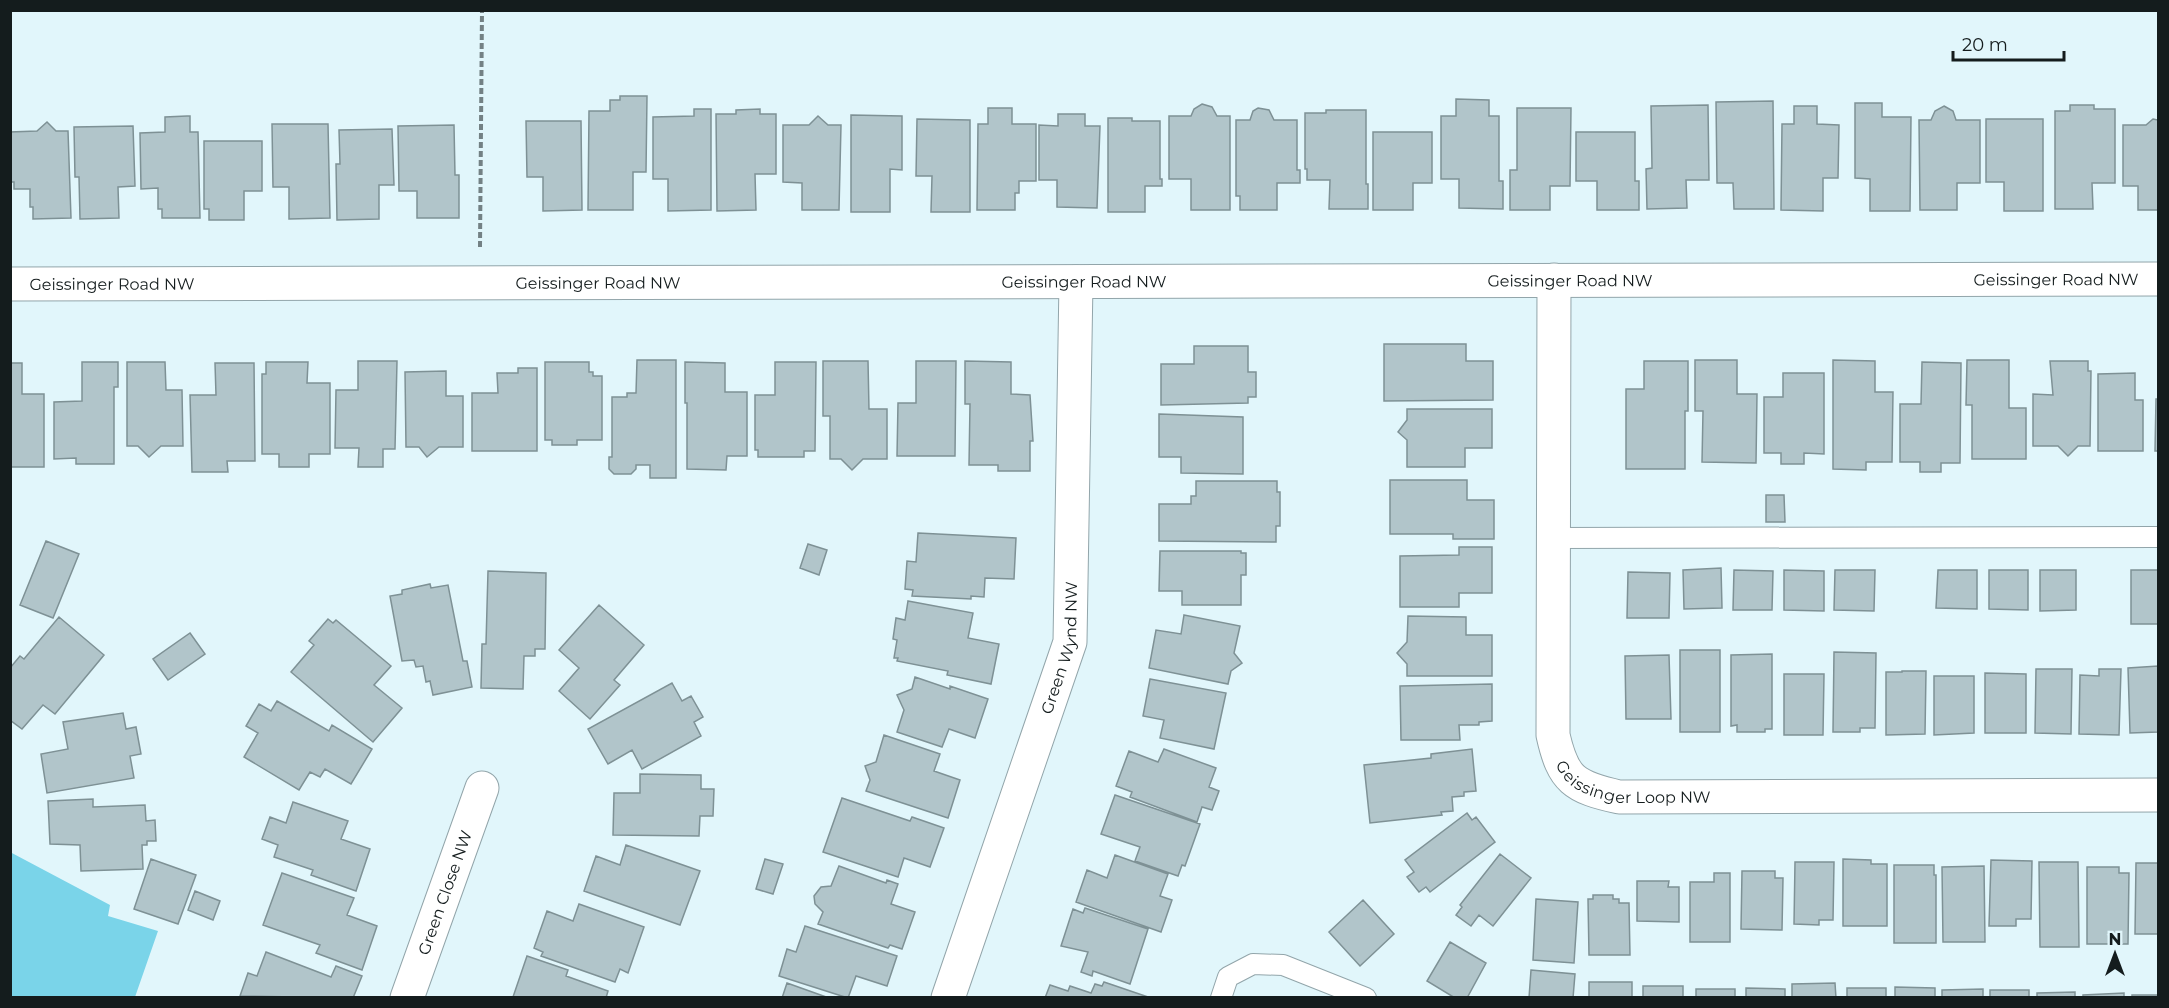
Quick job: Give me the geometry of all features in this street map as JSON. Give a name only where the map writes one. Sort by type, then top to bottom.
[{"type":"street","name":"Geissinger Road NW","points":[[10,284],[2158,279]]},
{"type":"street","name":"Geissinger Loop NW","points":[[1554,280],[1553,735],[1565,772],[1575,782],[1596,792],[1619,797],[2158,795]]},
{"type":"street","name":"Green Wynd NW","points":[[948,998],[1070,642],[1077,282]]},
{"type":"street","name":"Green Close NW","points":[[407,998],[483,788]]},
{"type":"lane","points":[[1553,538],[2158,537]]},
{"type":"lane","points":[[1221,998],[1228,977],[1253,964],[1283,964],[1366,998]]},
{"type":"path","points":[[480,283],[482,10]]},
{"type":"shaded area","points":[[505,10],[505,11],[11,11]]},
{"type":"shaded area","points":[[10,852],[110,905],[108,916],[158,931],[135,997],[11,997]]},
{"type":"building","points":[[620,96],[647,96],[646,172],[633,172],[633,210],[588,210],[589,111],[610,111],[610,100],[620,100]]},
{"type":"building","points":[[1456,99],[1489,100],[1489,116],[1499,116],[1499,181],[1503,181],[1503,209],[1459,208],[1459,179],[1441,179],[1441,116],[1456,116]]},
{"type":"building","points":[[1773,101],[1774,209],[1734,209],[1733,183],[1717,183],[1716,102]]},
{"type":"building","points":[[1855,103],[1882,103],[1882,117],[1911,117],[1910,211],[1870,211],[1870,179],[1855,178]]},
{"type":"building","points":[[1202,104],[1212,107],[1217,116],[1230,116],[1230,210],[1191,210],[1191,179],[1169,179],[1169,116],[1191,116],[1194,109]]},
{"type":"building","points":[[1708,105],[1709,180],[1686,180],[1687,208],[1647,209],[1646,169],[1652,168],[1651,106]]},
{"type":"building","points":[[2070,105],[2094,105],[2094,109],[2115,109],[2115,183],[2092,183],[2093,209],[2055,209],[2055,111],[2070,111]]},
{"type":"building","points":[[1794,106],[1817,106],[1817,124],[1839,125],[1838,178],[1823,178],[1823,211],[1781,210],[1782,124],[1794,124]]},
{"type":"building","points":[[1944,106],[1953,111],[1956,120],[1980,120],[1980,183],[1957,183],[1957,210],[1920,210],[1919,120],[1931,120],[1935,111]]},
{"type":"building","points":[[988,108],[1012,108],[1012,124],[1036,124],[1036,181],[1019,181],[1019,193],[1015,193],[1015,210],[977,210],[978,124],[988,124]]},
{"type":"building","points":[[1258,108],[1269,110],[1274,120],[1297,120],[1297,170],[1300,170],[1300,183],[1277,183],[1277,210],[1240,210],[1240,196],[1236,196],[1236,120],[1250,120],[1253,111]]},
{"type":"building","points":[[1517,108],[1571,108],[1570,186],[1550,186],[1550,210],[1510,210],[1510,170],[1517,170]]},
{"type":"building","points":[[694,109],[711,109],[711,210],[668,211],[668,179],[653,179],[653,117],[694,116]]},
{"type":"building","points":[[760,109],[760,114],[776,114],[776,174],[755,174],[756,210],[717,211],[716,114],[736,114],[736,110]]},
{"type":"building","points":[[1326,110],[1366,110],[1368,209],[1329,209],[1330,180],[1307,180],[1305,113],[1326,113]]},
{"type":"building","points":[[1058,114],[1085,114],[1085,126],[1100,126],[1097,208],[1057,207],[1057,180],[1039,180],[1039,125],[1058,126]]},
{"type":"building","points":[[851,115],[902,116],[902,170],[890,169],[890,212],[851,212]]},
{"type":"building","points":[[190,116],[190,132],[198,132],[200,218],[162,218],[162,209],[158,209],[158,188],[141,189],[140,133],[165,132],[165,117]]},
{"type":"building","points":[[818,116],[828,125],[841,125],[839,210],[802,210],[802,183],[783,182],[783,125],[809,125]]},
{"type":"building","points":[[1108,118],[1160,121],[1162,186],[1145,186],[1145,212],[1108,212]]},
{"type":"building","points":[[917,119],[970,120],[970,212],[931,212],[932,176],[916,176]]},
{"type":"building","points":[[1986,119],[2043,119],[2043,211],[2004,211],[2004,182],[1986,182]]},
{"type":"building","points":[[2153,119],[2158,120],[2158,210],[2138,210],[2138,186],[2123,186],[2123,125],[2146,125]]},
{"type":"building","points":[[526,121],[581,121],[582,210],[543,211],[543,177],[527,177]]},
{"type":"building","points":[[47,122],[56,131],[68,131],[71,218],[33,219],[30,189],[14,189],[14,182],[10,182],[10,132],[37,131]]},
{"type":"building","points":[[272,124],[328,124],[330,218],[289,219],[289,187],[273,187]]},
{"type":"building","points":[[454,125],[455,175],[459,175],[459,218],[417,218],[417,191],[399,191],[398,126]]},
{"type":"building","points":[[133,126],[135,186],[118,187],[119,218],[80,219],[79,177],[75,177],[74,127]]},
{"type":"building","points":[[392,129],[394,185],[379,185],[379,219],[337,220],[336,164],[340,164],[339,130]]},
{"type":"building","points":[[1373,132],[1432,132],[1432,183],[1413,183],[1413,210],[1373,210]]},
{"type":"building","points":[[1576,132],[1635,132],[1635,181],[1639,181],[1639,210],[1597,210],[1597,181],[1576,181]]},
{"type":"building","points":[[204,141],[262,141],[262,191],[244,191],[244,220],[209,220],[209,209],[204,209]]},
{"type":"building","points":[[1384,344],[1466,344],[1466,361],[1493,361],[1493,400],[1384,401]]},
{"type":"building","points":[[1194,346],[1248,346],[1248,372],[1256,372],[1256,397],[1248,397],[1248,403],[1161,405],[1161,364],[1194,364]]},
{"type":"building","points":[[637,360],[676,360],[676,478],[650,478],[650,465],[636,465],[636,469],[631,474],[614,474],[609,469],[609,457],[612,457],[612,397],[627,397],[627,393],[636,393]]},
{"type":"building","points":[[1695,360],[1737,360],[1737,394],[1757,394],[1756,463],[1702,462],[1703,411],[1695,411]]},
{"type":"building","points":[[1833,360],[1875,361],[1875,392],[1893,392],[1892,462],[1866,462],[1866,470],[1833,469]]},
{"type":"building","points":[[1967,360],[2009,360],[2009,408],[2026,408],[2026,459],[1972,459],[1972,405],[1966,405]]},
{"type":"building","points":[[358,361],[397,361],[395,449],[383,449],[383,467],[358,467],[359,448],[335,448],[336,390],[358,390]]},
{"type":"building","points":[[823,361],[868,361],[869,409],[887,409],[887,459],[863,459],[852,470],[841,459],[830,459],[830,416],[823,416]]},
{"type":"building","points":[[916,361],[956,361],[955,456],[897,456],[898,403],[916,403]]},
{"type":"building","points":[[965,361],[1011,362],[1011,394],[1030,395],[1033,441],[1030,441],[1030,471],[998,471],[998,465],[969,465],[970,404],[965,404]]},
{"type":"building","points":[[1644,361],[1688,361],[1685,469],[1626,469],[1626,389],[1644,389]]},
{"type":"building","points":[[2050,361],[2088,361],[2088,371],[2091,371],[2090,446],[2078,446],[2068,456],[2058,446],[2033,446],[2033,394],[2053,395]]},
{"type":"building","points":[[82,362],[118,362],[118,387],[114,387],[114,464],[76,464],[76,458],[54,459],[54,402],[82,401]]},
{"type":"building","points":[[127,362],[165,362],[166,390],[182,390],[183,446],[161,446],[149,457],[138,446],[127,446]]},
{"type":"building","points":[[266,362],[308,362],[307,383],[330,383],[330,454],[309,454],[309,467],[279,467],[279,454],[262,454],[262,374],[266,374]]},
{"type":"building","points":[[545,362],[589,362],[589,372],[593,372],[593,376],[602,376],[602,440],[577,440],[577,445],[552,445],[552,440],[545,440]]},
{"type":"building","points":[[685,362],[725,363],[725,392],[747,392],[747,456],[727,456],[726,470],[687,469]]},
{"type":"building","points":[[775,362],[816,362],[815,451],[804,451],[804,457],[758,457],[758,450],[755,450],[755,395],[775,395]]},
{"type":"building","points":[[1922,362],[1961,363],[1960,463],[1941,463],[1941,472],[1920,472],[1920,462],[1900,462],[1900,404],[1921,404]]},
{"type":"building","points":[[10,363],[22,363],[22,394],[44,394],[44,467],[10,467]]},
{"type":"building","points":[[215,363],[254,363],[255,461],[227,461],[228,472],[192,472],[190,395],[216,395]]},
{"type":"building","points":[[518,368],[537,368],[537,451],[472,451],[472,393],[498,393],[497,373],[518,373]]},
{"type":"building","points":[[446,371],[446,396],[463,396],[463,447],[439,447],[427,457],[419,447],[406,447],[405,372]]},
{"type":"building","points":[[1783,373],[1824,373],[1824,454],[1804,453],[1804,464],[1781,464],[1781,453],[1764,453],[1764,397],[1783,397]]},
{"type":"building","points":[[2135,373],[2135,400],[2143,400],[2143,451],[2098,451],[2098,374]]},
{"type":"building","points":[[2156,399],[2158,399],[2158,451],[2155,451]]},
{"type":"building","points":[[1407,409],[1492,409],[1492,448],[1465,448],[1465,467],[1407,467],[1407,440],[1398,432],[1407,420]]},
{"type":"building","points":[[1159,414],[1243,417],[1243,474],[1181,473],[1181,457],[1159,457]]},
{"type":"building","points":[[1390,480],[1467,480],[1467,500],[1494,500],[1494,539],[1453,539],[1453,534],[1390,534]]},
{"type":"building","points":[[1196,481],[1277,481],[1277,492],[1280,492],[1280,526],[1276,526],[1276,542],[1159,541],[1159,504],[1191,504],[1191,496],[1196,496]]},
{"type":"building","points":[[1766,495],[1784,495],[1785,522],[1766,522]]},
{"type":"building","points":[[918,533],[1016,538],[1014,579],[985,578],[984,597],[971,596],[971,599],[912,596],[913,590],[905,589],[907,561],[916,562]]},
{"type":"building","points":[[46,541],[79,554],[53,618],[20,605]]},
{"type":"building","points":[[808,544],[827,550],[819,575],[800,568]]},
{"type":"building","points":[[1459,547],[1492,547],[1492,593],[1459,593],[1459,607],[1400,607],[1400,556],[1459,555]]},
{"type":"building","points":[[1160,551],[1241,551],[1241,553],[1246,553],[1246,575],[1241,575],[1241,605],[1182,605],[1182,591],[1159,591]]},
{"type":"building","points":[[1721,568],[1722,608],[1684,609],[1683,570]]},
{"type":"building","points":[[1734,570],[1773,571],[1772,610],[1733,610]]},
{"type":"building","points":[[1784,570],[1824,571],[1824,611],[1784,610]]},
{"type":"building","points":[[1835,570],[1875,570],[1874,611],[1834,610]]},
{"type":"building","points":[[1938,570],[1977,570],[1977,609],[1936,608]]},
{"type":"building","points":[[1989,570],[2028,570],[2028,610],[1989,609]]},
{"type":"building","points":[[2040,570],[2076,570],[2076,610],[2040,611]]},
{"type":"building","points":[[2131,570],[2158,570],[2158,624],[2131,624]]},
{"type":"building","points":[[488,571],[546,573],[545,649],[535,649],[535,656],[524,656],[523,689],[481,688],[482,644],[486,644]]},
{"type":"building","points":[[1628,572],[1670,573],[1669,618],[1627,618]]},
{"type":"building","points":[[430,584],[431,588],[448,585],[463,661],[467,661],[472,687],[433,695],[430,681],[426,682],[423,666],[416,667],[414,660],[402,661],[390,596],[402,594],[402,590]]},
{"type":"building","points":[[908,601],[973,613],[968,638],[999,644],[991,684],[947,675],[948,671],[897,661],[898,658],[894,658],[897,640],[893,639],[896,618],[905,620]]},
{"type":"building","points":[[599,605],[644,645],[614,680],[620,685],[590,719],[559,691],[579,668],[559,650]]},
{"type":"building","points":[[1184,615],[1240,626],[1234,653],[1242,663],[1231,671],[1228,684],[1149,668],[1156,630],[1181,634]]},
{"type":"building","points":[[1408,616],[1466,617],[1466,635],[1492,635],[1492,676],[1407,676],[1407,664],[1397,653],[1407,642]]},
{"type":"building","points":[[59,617],[104,655],[55,714],[43,705],[22,729],[10,720],[10,668],[20,656],[24,659]]},
{"type":"building","points":[[328,619],[333,623],[336,620],[391,666],[374,685],[402,708],[373,742],[291,672],[314,645],[309,641]]},
{"type":"building","points":[[190,633],[205,654],[168,680],[153,659]]},
{"type":"building","points":[[1680,650],[1720,650],[1720,732],[1680,732]]},
{"type":"building","points":[[1834,652],[1876,653],[1875,728],[1860,728],[1860,732],[1833,732]]},
{"type":"building","points":[[1772,654],[1772,729],[1765,729],[1765,732],[1737,732],[1737,725],[1731,726],[1731,655]]},
{"type":"building","points":[[1669,655],[1671,719],[1626,719],[1625,656]]},
{"type":"building","points":[[2158,666],[2158,732],[2130,733],[2128,668]]},
{"type":"building","points":[[2036,669],[2072,669],[2071,734],[2035,733]]},
{"type":"building","points":[[2099,669],[2121,669],[2119,735],[2079,734],[2080,675],[2099,676]]},
{"type":"building","points":[[1926,671],[1925,734],[1886,735],[1886,672]]},
{"type":"building","points":[[1985,673],[2026,674],[2026,733],[1985,733]]},
{"type":"building","points":[[1784,674],[1824,674],[1823,735],[1784,735]]},
{"type":"building","points":[[1934,676],[1974,676],[1974,733],[1934,735]]},
{"type":"building","points":[[915,677],[988,699],[975,738],[949,729],[942,747],[897,732],[904,710],[897,695],[912,689]]},
{"type":"building","points":[[1150,679],[1226,693],[1214,749],[1160,738],[1164,720],[1143,716]]},
{"type":"building","points":[[672,683],[682,701],[691,696],[703,717],[694,722],[701,736],[642,769],[632,750],[608,764],[588,729]]},
{"type":"building","points":[[1492,684],[1492,721],[1479,722],[1479,725],[1459,725],[1460,740],[1401,740],[1400,686]]},
{"type":"building","points":[[277,701],[329,731],[332,725],[372,749],[351,784],[325,769],[320,777],[310,772],[299,790],[244,757],[258,733],[246,726],[259,704],[271,711]]},
{"type":"building","points":[[123,713],[126,729],[136,727],[141,754],[130,756],[134,778],[47,793],[41,754],[68,749],[63,722]]},
{"type":"building","points":[[884,735],[940,754],[934,771],[960,780],[948,818],[866,791],[870,780],[865,766],[876,762]]},
{"type":"building","points":[[1164,749],[1216,768],[1209,787],[1219,791],[1212,810],[1202,807],[1197,822],[1130,797],[1132,792],[1116,786],[1129,751],[1158,762]]},
{"type":"building","points":[[1472,749],[1476,791],[1464,792],[1464,796],[1452,797],[1453,811],[1441,812],[1442,815],[1370,823],[1364,765],[1431,758],[1431,754]]},
{"type":"building","points":[[640,774],[701,775],[701,789],[714,789],[713,816],[700,816],[699,836],[613,835],[614,793],[640,793]]},
{"type":"building","points":[[1115,795],[1200,824],[1185,866],[1182,865],[1178,876],[1135,861],[1140,847],[1101,834]]},
{"type":"building","points":[[842,798],[910,821],[912,817],[944,828],[930,867],[904,858],[898,877],[823,852]]},
{"type":"building","points":[[93,799],[93,807],[145,805],[146,821],[155,820],[156,841],[147,841],[147,845],[142,845],[143,869],[81,871],[80,845],[50,844],[48,801]]},
{"type":"building","points":[[293,802],[348,821],[341,839],[370,849],[356,891],[311,875],[313,870],[274,857],[278,845],[262,839],[270,817],[286,823]]},
{"type":"building","points":[[1467,813],[1472,820],[1476,817],[1495,842],[1430,892],[1426,887],[1419,892],[1407,877],[1414,872],[1405,860]]},
{"type":"building","points":[[626,845],[700,871],[680,925],[584,891],[596,856],[620,865]]},
{"type":"building","points":[[1500,854],[1531,878],[1493,926],[1479,915],[1471,926],[1456,915],[1462,907],[1460,905]]},
{"type":"building","points":[[1115,855],[1168,874],[1160,896],[1172,900],[1161,932],[1076,902],[1087,870],[1107,878]]},
{"type":"building","points":[[151,859],[196,875],[178,924],[134,909]]},
{"type":"building","points":[[765,859],[783,864],[773,894],[756,889]]},
{"type":"building","points":[[1843,859],[1871,860],[1871,864],[1887,864],[1887,926],[1843,926]]},
{"type":"building","points":[[1991,860],[2032,861],[2031,919],[2016,919],[2016,926],[1989,926]]},
{"type":"building","points":[[1795,862],[1834,862],[1833,920],[1819,920],[1819,925],[1794,924]]},
{"type":"building","points":[[2039,862],[2078,862],[2079,947],[2040,947]]},
{"type":"building","points":[[2136,863],[2158,863],[2158,934],[2135,934]]},
{"type":"building","points":[[1894,865],[1934,865],[1936,943],[1894,943]]},
{"type":"building","points":[[839,866],[886,883],[887,880],[898,884],[891,904],[915,912],[902,949],[890,945],[888,948],[818,924],[823,912],[815,904],[814,896],[821,887],[831,886]]},
{"type":"building","points":[[1984,866],[1985,942],[1943,942],[1942,867]]},
{"type":"building","points":[[2087,867],[2119,867],[2119,873],[2129,873],[2128,944],[2087,944]]},
{"type":"building","points":[[1742,871],[1775,871],[1775,878],[1783,878],[1782,930],[1741,929]]},
{"type":"building","points":[[282,873],[354,898],[347,915],[377,926],[362,970],[316,953],[320,945],[263,925]]},
{"type":"building","points":[[1714,873],[1730,873],[1730,942],[1690,942],[1690,882],[1714,882]]},
{"type":"building","points":[[1637,881],[1669,881],[1668,887],[1679,887],[1679,922],[1637,921]]},
{"type":"building","points":[[195,891],[220,901],[213,920],[188,910]]},
{"type":"building","points":[[1593,895],[1613,895],[1613,899],[1619,899],[1619,903],[1629,903],[1630,955],[1589,955],[1588,899],[1593,899]]},
{"type":"building","points":[[1536,899],[1578,902],[1574,963],[1533,960]]},
{"type":"building","points":[[1363,900],[1394,934],[1360,966],[1329,932]]},
{"type":"building","points":[[579,904],[644,927],[628,973],[620,969],[615,982],[541,956],[543,952],[534,948],[547,911],[573,921]]},
{"type":"building","points":[[1085,908],[1148,929],[1130,984],[1093,971],[1092,976],[1081,972],[1088,952],[1061,946],[1073,909],[1083,913]]},
{"type":"building","points":[[805,926],[897,956],[887,986],[856,976],[848,998],[779,976],[787,949],[796,952]]},
{"type":"building","points":[[1450,942],[1486,963],[1467,998],[1455,998],[1427,981]]},
{"type":"building","points":[[266,952],[331,977],[336,966],[362,976],[353,998],[240,996],[248,973],[257,976]]},
{"type":"building","points":[[527,956],[568,970],[566,976],[608,991],[606,998],[513,997]]},
{"type":"building","points":[[1531,970],[1575,974],[1573,998],[1529,998]]},
{"type":"building","points":[[1104,982],[1151,998],[1045,998],[1050,985],[1068,991],[1070,986],[1091,993],[1095,984],[1102,986]]},
{"type":"building","points":[[1589,982],[1632,982],[1632,998],[1589,998]]},
{"type":"building","points":[[787,983],[829,998],[782,998]]},
{"type":"building","points":[[1835,983],[1836,998],[1792,998],[1792,984]]},
{"type":"building","points":[[1643,986],[1683,986],[1683,998],[1643,998]]},
{"type":"building","points":[[1895,987],[1935,988],[1935,998],[1895,998]]},
{"type":"building","points":[[1746,988],[1785,989],[1785,998],[1746,998]]},
{"type":"building","points":[[1847,988],[1886,988],[1886,998],[1847,998]]},
{"type":"building","points":[[1696,989],[1735,989],[1735,998],[1696,998]]},
{"type":"building","points":[[1983,989],[1983,998],[1942,998],[1942,990]]},
{"type":"building","points":[[1990,990],[2029,990],[2029,998],[1990,998]]},
{"type":"building","points":[[2075,992],[2075,998],[2037,998],[2037,993]]},
{"type":"building","points":[[2124,993],[2124,998],[2083,998],[2083,995]]},
{"type":"building","points":[[2132,995],[2158,995],[2158,998],[2132,998]]}]
